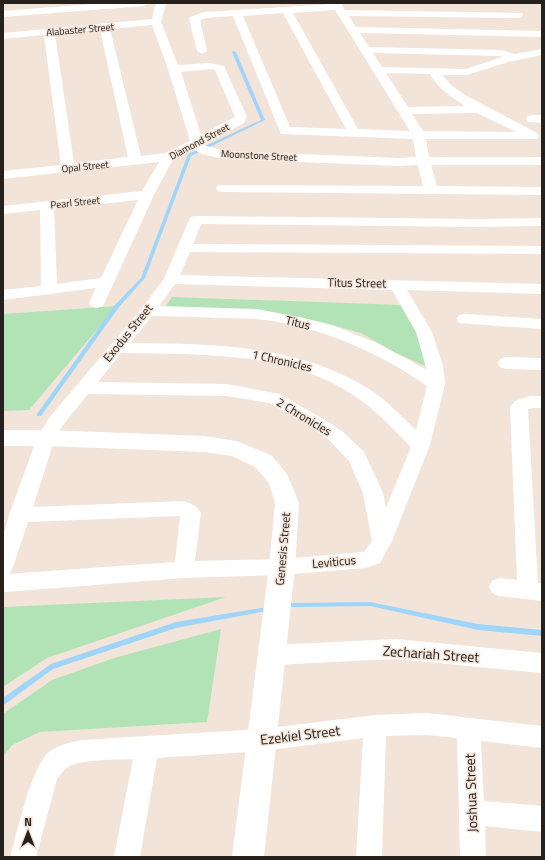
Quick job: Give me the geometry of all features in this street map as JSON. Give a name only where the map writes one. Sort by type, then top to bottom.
[{"type":"street","points":[[3,14],[144,3]]},
{"type":"street","points":[[161,3],[156,22],[174,69],[197,142]]},
{"type":"street","points":[[503,3],[542,34]]},
{"type":"street","points":[[202,51],[194,19],[204,15],[237,14],[338,6],[524,20]]},
{"type":"street","points":[[338,6],[419,135],[423,161],[432,190]]},
{"type":"street","points":[[287,10],[354,133]]},
{"type":"street","points":[[237,14],[285,131],[538,139]]},
{"type":"street","name":"Alabaster Street","points":[[3,36],[156,22]]},
{"type":"street","points":[[104,27],[135,160]]},
{"type":"street","points":[[354,30],[542,34]]},
{"type":"street","points":[[49,32],[68,168]]},
{"type":"street","points":[[367,50],[501,53],[518,57]]},
{"type":"street","points":[[379,70],[467,72],[506,59],[542,52]]},
{"type":"street","name":"Diamond Street","points":[[97,303],[147,195],[168,157],[240,120],[241,114],[220,68],[210,66],[174,69]]},
{"type":"street","points":[[434,71],[437,79],[478,109],[538,139]]},
{"type":"street","points":[[404,111],[478,109]]},
{"type":"street","name":"Moonstone Street","points":[[197,142],[198,147],[224,155],[399,162],[423,161]]},
{"type":"street","name":"Opal Street","points":[[3,175],[168,157]]},
{"type":"street","points":[[423,161],[542,162]]},
{"type":"street","points":[[223,188],[542,191]]},
{"type":"street","name":"Pearl Street","points":[[3,210],[147,195]]},
{"type":"street","points":[[47,205],[49,288]]},
{"type":"street","name":"Exodus Street","points":[[46,438],[55,422],[148,311],[172,278],[196,220],[475,223],[542,222]]},
{"type":"street","points":[[185,248],[542,250]]},
{"type":"street","name":"Titus Street","points":[[172,278],[542,289]]},
{"type":"street","points":[[3,295],[49,288],[107,282]]},
{"type":"street","name":"Leviticus","points":[[3,581],[6,583],[184,570],[282,567],[365,560],[373,557],[382,541],[421,445],[436,384],[435,366],[424,332],[396,284]]},
{"type":"street","name":"Titus","points":[[148,311],[256,314],[293,320],[335,332],[387,353],[415,369],[436,384]]},
{"type":"street","points":[[465,319],[542,324]]},
{"type":"street","name":"1 Chronicles","points":[[117,348],[229,350],[276,358],[300,364],[327,373],[368,397],[421,445]]},
{"type":"street","points":[[506,363],[542,364]]},
{"type":"street","name":"2 Chronicles","points":[[83,388],[227,390],[273,398],[314,421],[336,436],[357,457],[373,493],[382,541]]},
{"type":"street","points":[[499,587],[535,592],[519,408],[523,403],[530,401],[542,402]]},
{"type":"street","name":"Genesis Street","points":[[3,438],[46,438],[204,444],[236,449],[263,461],[279,480],[287,503],[282,567],[273,655],[248,857]]},
{"type":"street","points":[[3,567],[19,515],[46,438]]},
{"type":"street","points":[[19,515],[183,508],[191,513],[184,570]]},
{"type":"street","name":"Zechariah Street","points":[[273,655],[396,649],[542,663]]},
{"type":"street","name":"Ezekiel Street","points":[[23,857],[46,776],[52,765],[59,758],[69,754],[147,747],[262,740],[375,726],[427,724],[469,730],[542,737]]},
{"type":"street","points":[[369,857],[375,726]]},
{"type":"street","name":"Joshua Street","points":[[469,730],[473,857]]},
{"type":"street","points":[[127,857],[147,747]]},
{"type":"street","points":[[472,812],[542,819]]},
{"type":"green space","points":[[172,297],[402,305],[418,336],[425,366],[394,352],[361,333],[322,322],[257,311],[165,307]]},
{"type":"green space","points":[[117,306],[29,410],[3,411],[3,314]]},
{"type":"green space","points":[[226,597],[47,658],[3,687],[3,607]]},
{"type":"green space","points":[[221,629],[207,722],[40,732],[12,745],[3,757],[3,714],[52,680],[114,658]]},
{"type":"waterway","points":[[39,415],[117,306],[143,278],[189,155],[263,120],[234,52]]},
{"type":"waterway","points":[[292,605],[370,604],[478,627],[542,633]]},
{"type":"waterway","points":[[3,702],[51,667],[176,625],[261,610]]}]
